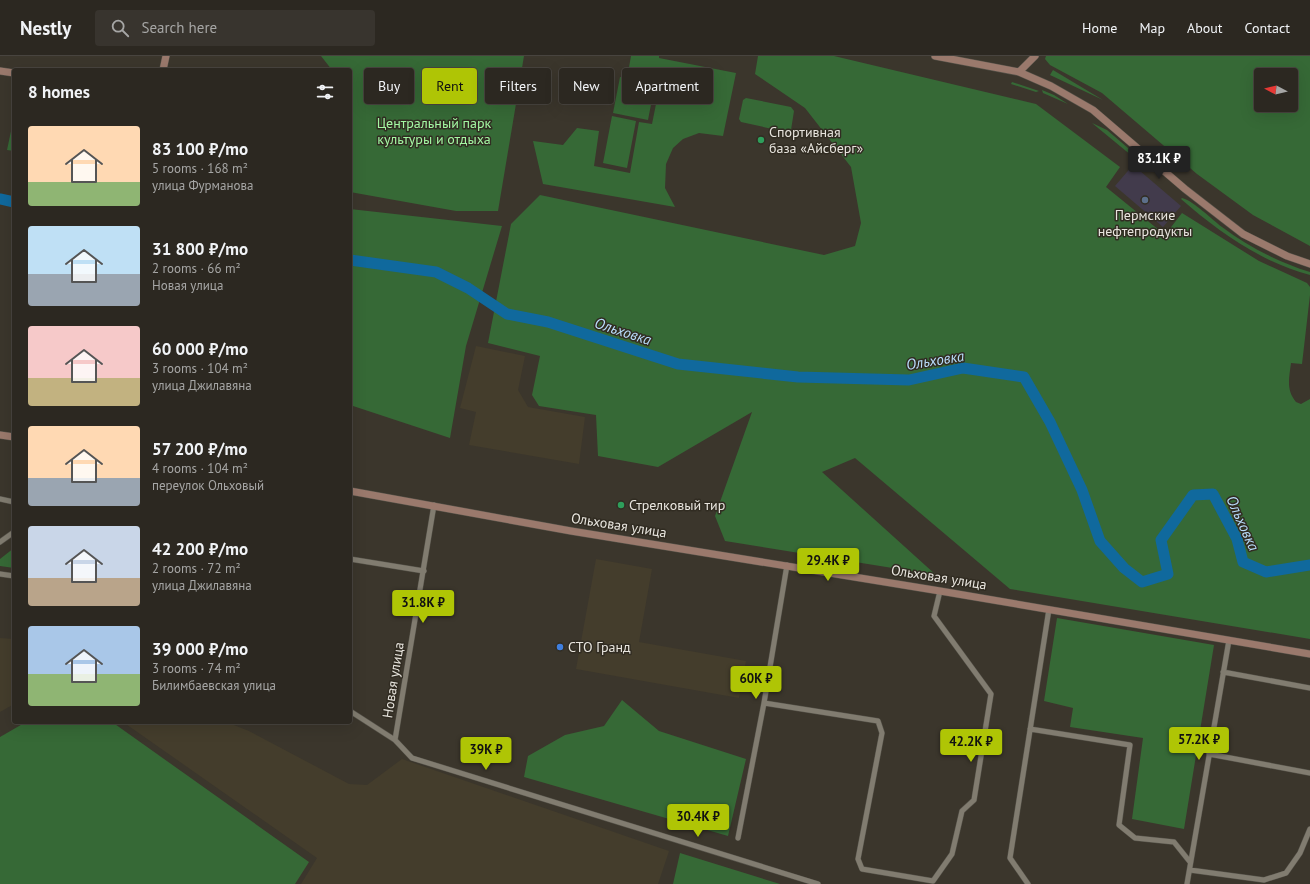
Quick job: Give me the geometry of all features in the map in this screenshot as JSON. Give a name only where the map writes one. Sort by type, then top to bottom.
[{"type":"main road","points":[[163,68],[166,56]]},
{"type":"main road","points":[[935,56],[1019,72],[1051,86],[1093,110],[1185,189],[1243,234],[1287,256],[1310,264]]},
{"type":"main road","points":[[1019,72],[1035,56]]},
{"type":"main road","points":[[0,71],[12,73]]},
{"type":"main road","points":[[0,435],[12,437]]},
{"type":"main road","name":"Ольховая улица","points":[[352,491],[572,531],[940,590],[1310,654]]},
{"type":"street","points":[[0,500],[12,502]]},
{"type":"street","name":"Новая улица","points":[[395,740],[434,505]]},
{"type":"street","points":[[0,542],[12,533]]},
{"type":"street","points":[[352,559],[424,571]]},
{"type":"street","points":[[738,838],[764,703],[787,565]]},
{"type":"street","points":[[0,574],[12,576]]},
{"type":"street","points":[[764,703],[878,721],[882,733],[858,859],[862,869],[934,881],[952,854],[962,811],[974,800],[991,694],[934,616],[940,590]]},
{"type":"street","points":[[1028,884],[1010,858],[1050,609]]},
{"type":"street","points":[[1187,884],[1229,640]]},
{"type":"street","points":[[1223,672],[1310,688]]},
{"type":"street","points":[[352,712],[395,740],[412,758],[818,884]]},
{"type":"street","points":[[1030,729],[1130,745],[1119,825],[1135,838],[1174,842],[1190,862]]},
{"type":"street","points":[[1209,754],[1310,773]]},
{"type":"street","points":[[1190,870],[1264,880],[1286,873],[1300,853],[1310,829]]},
{"type":"shaded area","points":[[1133,165],[1181,206],[1163,227],[1115,186]]},
{"type":"shaded area","points":[[476,346],[525,356],[518,390],[528,407],[585,417],[579,464],[469,445],[476,412],[460,408]]},
{"type":"shaded area","points":[[596,559],[652,569],[639,642],[746,661],[739,698],[576,669]]},
{"type":"shaded area","points":[[0,638],[12,639],[12,705],[0,712]]},
{"type":"shaded area","points":[[126,724],[231,724],[249,731],[349,784],[367,785],[402,759],[669,851],[658,884],[301,884],[317,858]]},
{"type":"green space","name":"Центральный парк культуры и отдыха","points":[[321,56],[524,56],[522,68],[485,68],[485,104],[516,104],[498,211],[456,211],[352,192],[352,68],[330,68]]},
{"type":"green space","points":[[631,56],[659,56],[659,58],[710,68],[629,68]]},
{"type":"green space","points":[[758,56],[834,56],[1036,104],[1120,167],[1106,187],[1165,235],[1182,213],[1259,261],[1307,283],[1310,287],[1310,295],[1302,364],[1291,363],[1289,389],[1296,402],[1301,404],[1310,399],[1310,639],[1010,589],[855,458],[822,472],[936,575],[725,541],[715,516],[752,412],[658,467],[598,456],[596,415],[539,406],[532,395],[540,356],[488,343],[511,224],[540,195],[824,255],[855,246],[861,223],[851,167],[805,108],[755,74]]},
{"type":"green space","points":[[1046,56],[1310,56],[1310,246],[1253,215],[1197,174],[1102,93],[1050,65],[1045,59]]},
{"type":"green space","points":[[713,69],[736,73],[723,136],[699,133],[683,139],[673,148],[666,164],[665,188],[675,207],[543,184],[533,141],[563,145],[577,128],[599,131],[594,166],[630,173],[639,122],[652,124],[656,104],[713,104]]},
{"type":"green space","points":[[1053,70],[1103,100],[1050,75]]},
{"type":"green space","points":[[620,77],[622,77],[622,104],[651,104],[648,120],[613,113]]},
{"type":"green space","points":[[1012,82],[1039,91],[1036,92],[1011,84]]},
{"type":"green space","points":[[1042,90],[1054,95],[1068,104],[1043,93]]},
{"type":"green space","points":[[746,98],[791,107],[794,111],[791,130],[786,132],[741,122],[739,119],[743,100]]},
{"type":"green space","points":[[612,116],[636,121],[627,168],[603,163]]},
{"type":"green space","points":[[1092,123],[1107,130],[1142,160],[1143,165]]},
{"type":"green space","points":[[12,126],[12,151],[7,150]]},
{"type":"green space","points":[[1182,198],[1197,206],[1222,227],[1243,241],[1275,259],[1310,272],[1310,275],[1275,262],[1241,244],[1210,223],[1181,199]]},
{"type":"green space","points":[[352,209],[502,226],[466,346],[450,438],[352,406]]},
{"type":"green space","points":[[12,550],[12,568],[0,566],[0,559]]},
{"type":"green space","points":[[1057,618],[1214,645],[1184,829],[1132,819],[1143,738],[1070,727],[1073,708],[1044,701]]},
{"type":"green space","points":[[622,700],[659,731],[746,759],[728,836],[524,777],[528,756],[565,735],[604,726]]},
{"type":"green space","points":[[23,724],[115,724],[309,862],[295,884],[0,884],[0,737]]},
{"type":"green space","points":[[680,853],[780,884],[673,884]]},
{"type":"waterway","name":"Ольховка","points":[[0,199],[12,202]]},
{"type":"waterway","name":"Ольховка","points":[[352,260],[436,272],[468,288],[507,314],[548,322],[678,364],[798,377],[909,380],[963,368],[1024,377],[1050,422],[1082,490],[1100,541],[1124,568],[1142,582],[1168,574],[1161,540],[1193,495],[1213,494],[1237,539],[1243,562],[1266,572],[1310,565]]},
{"type":"place","name":"Спортивная база «Айсберг»","points":[[761,140]]},
{"type":"place","name":"Пермские нефтепродукты","points":[[1145,200]]},
{"type":"place","name":"Стрелковый тир","points":[[621,505]]},
{"type":"place","name":"СТО Гранд","points":[[560,647]]}]
